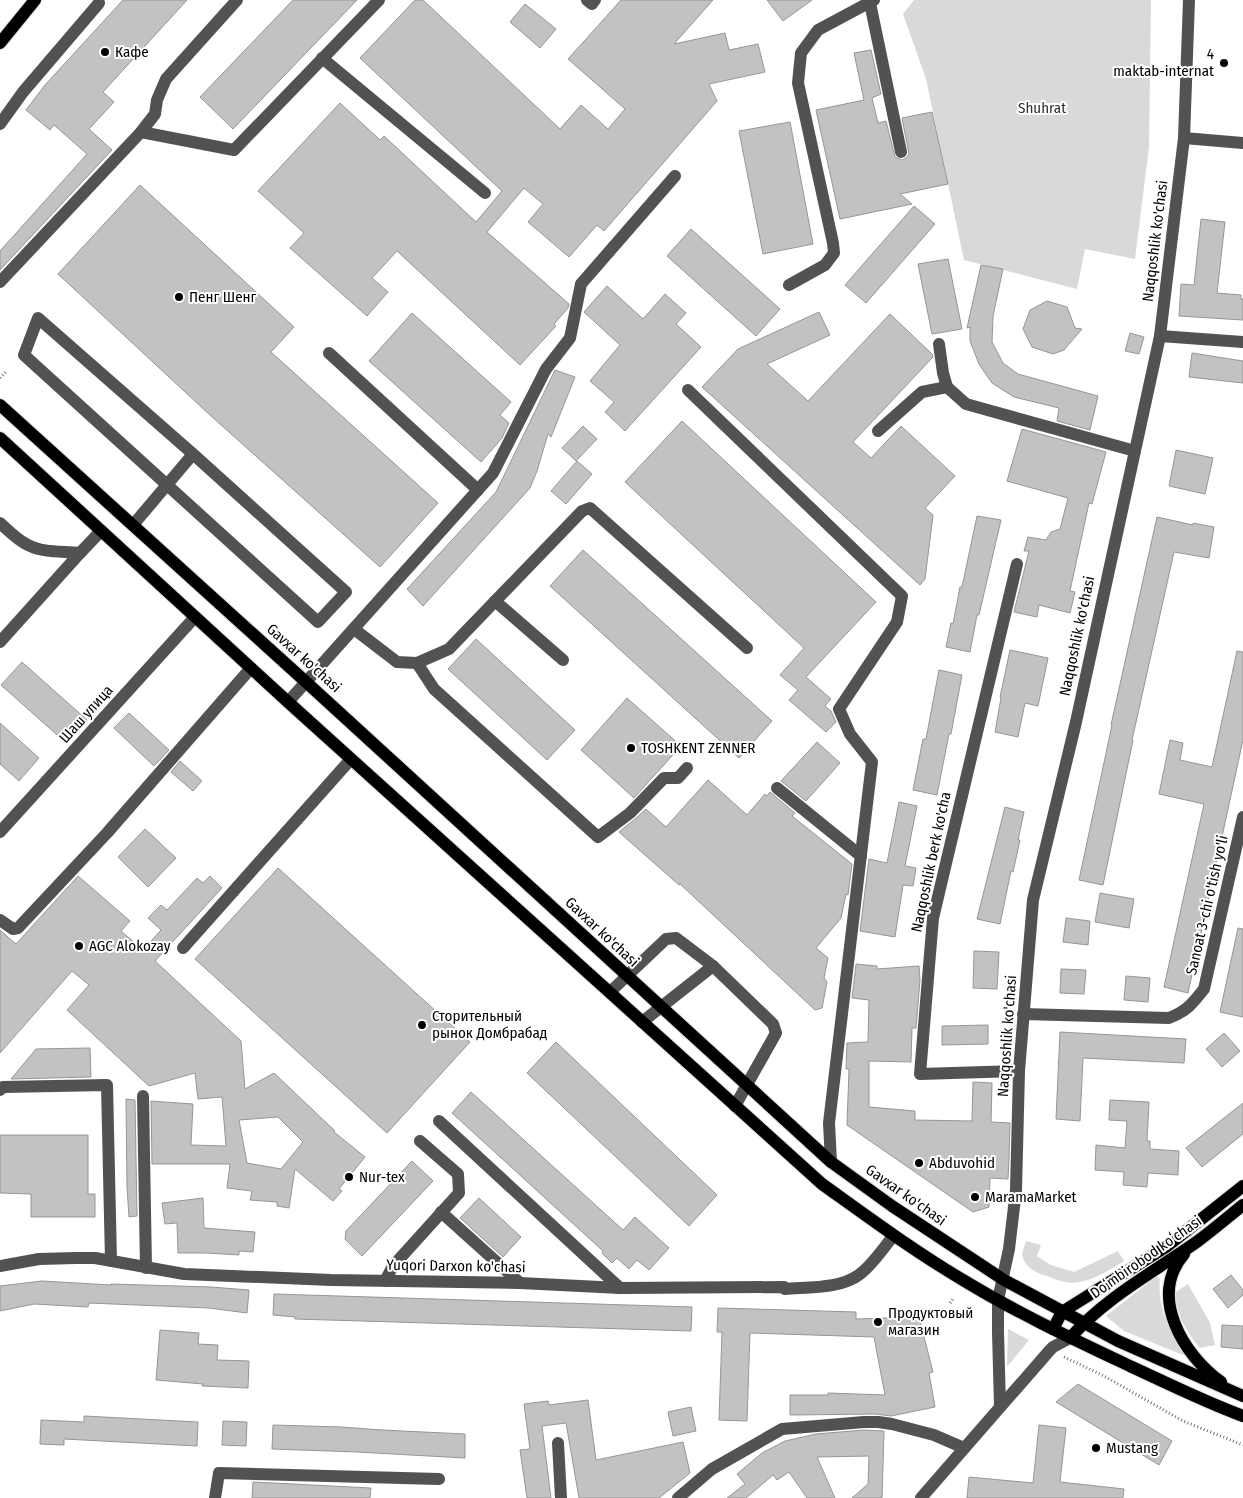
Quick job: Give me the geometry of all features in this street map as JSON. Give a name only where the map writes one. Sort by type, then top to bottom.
[{"type":"main road","points":[[0,43],[35,0]]},
{"type":"main road","name":"Gavxar ko'chasi","points":[[0,405],[831,1162],[892,1206],[1004,1280],[1118,1341],[1241,1396]]},
{"type":"main road","points":[[0,438],[288,702],[822,1184],[893,1236],[998,1300],[1070,1338],[1208,1402],[1243,1416]]},
{"type":"main road","name":"Doʻmbirobod koʻchasi","points":[[1062,1312],[1166,1247],[1243,1186]]},
{"type":"main road","name":"Doʻmbirobod koʻchasi","points":[[1070,1338],[1102,1306],[1199,1240],[1243,1205]]},
{"type":"main road","points":[[1199,1240],[1182,1257],[1173,1270],[1168,1293],[1170,1308],[1181,1338],[1195,1358],[1212,1376],[1241,1396]]},
{"type":"main road","points":[[1053,1329],[1062,1312]]},
{"type":"street","points":[[0,282],[141,132],[155,114],[157,100],[166,78],[237,0]]},
{"type":"street","points":[[141,132],[234,150],[379,0]]},
{"type":"street","points":[[587,0],[592,4],[595,0]]},
{"type":"street","name":"Naqqoshlik ko'chasi","points":[[1000,1406],[998,1300],[1004,1280],[1016,1190],[1023,1014],[1033,900],[1076,722],[1104,586],[1136,451],[1160,336],[1184,138],[1189,0]]},
{"type":"street","points":[[789,285],[825,265],[834,253],[798,83],[801,53],[818,30],[872,1],[901,152]]},
{"type":"street","points":[[0,124],[23,92],[99,3]]},
{"type":"street","points":[[322,58],[484,193]]},
{"type":"street","points":[[1184,138],[1243,143]]},
{"type":"street","points":[[288,702],[493,473],[546,369],[570,338],[581,284],[676,176]]},
{"type":"street","points":[[38,318],[346,592],[318,622],[167,485],[24,355],[38,318]]},
{"type":"street","points":[[1160,336],[1243,342]]},
{"type":"street","points":[[939,344],[947,387],[966,404],[1136,451]]},
{"type":"street","points":[[329,353],[478,490]]},
{"type":"street","points":[[878,430],[922,392],[947,387]]},
{"type":"street","points":[[688,390],[902,596],[897,622],[839,709],[850,734],[872,762],[829,1123],[831,1162]]},
{"type":"street","points":[[133,525],[193,454]]},
{"type":"street","points":[[354,629],[397,662],[417,663],[449,649],[582,511],[590,508],[747,648]]},
{"type":"street","points":[[0,523],[19,540],[29,546],[47,550],[80,553]]},
{"type":"street","points":[[0,642],[101,531]]},
{"type":"street","name":"Naqqoshlik berk ko'cha","points":[[1017,564],[932,918],[920,1074],[1020,1071]]},
{"type":"street","points":[[495,601],[563,660]]},
{"type":"street","name":"Шаш улица","points":[[0,832],[195,617]]},
{"type":"street","points":[[417,663],[434,689],[598,837],[630,813],[664,778],[678,778],[687,768]]},
{"type":"street","points":[[0,920],[13,929],[18,928],[107,833],[251,668]]},
{"type":"street","points":[[183,948],[351,759]]},
{"type":"street","points":[[777,788],[860,856]]},
{"type":"street","name":"Sanoat 3-chi o'tish yo'li","points":[[1023,1014],[1169,1018],[1182,1013],[1194,1003],[1204,989],[1240,842],[1243,817]]},
{"type":"street","points":[[610,992],[666,939],[676,938],[713,966],[773,1024],[776,1033],[735,1106]]},
{"type":"street","points":[[642,1022],[713,966]]},
{"type":"street","points":[[0,1090],[3,1087],[107,1085],[111,1261]]},
{"type":"street","points":[[143,1096],[146,1268]]},
{"type":"street","points":[[439,1121],[620,1288]]},
{"type":"street","points":[[385,1281],[393,1266],[459,1193],[458,1174],[420,1141]]},
{"type":"street","points":[[441,1212],[520,1283]]},
{"type":"street","name":"Yuqori Darxon ko'chasi","points":[[0,1266],[20,1261],[58,1257],[95,1258],[184,1274],[385,1281],[520,1283],[620,1288],[784,1287],[785,1289],[846,1282],[865,1270],[893,1236]]},
{"type":"street","points":[[1052,1348],[1053,1329]]},
{"type":"street","points":[[921,1498],[1052,1348],[1070,1338]]},
{"type":"street","points":[[678,1498],[712,1469],[782,1430],[878,1422],[934,1435],[964,1448]]},
{"type":"street","points":[[558,1443],[560,1498]]},
{"type":"street","points":[[215,1498],[219,1473],[439,1479]]},
{"type":"path","points":[[0,378],[7,371]]},
{"type":"path","points":[[950,1303],[953,1299]]},
{"type":"path","points":[[1052,1348],[1183,1421],[1243,1445]]},
{"type":"green space","name":"Shuhrat","points":[[914,0],[1151,0],[1149,147],[1135,259],[1085,249],[1077,289],[964,260],[926,79],[903,14]]},
{"type":"green space","points":[[1026,1241],[1041,1245],[1037,1256],[1051,1265],[1074,1272],[1118,1251],[1124,1261],[1088,1280],[1073,1283],[1063,1281],[1032,1270],[1027,1265],[1022,1254]]},
{"type":"green space","points":[[1157,1276],[1160,1279],[1162,1309],[1184,1353],[1183,1355],[1124,1331],[1106,1316]]},
{"type":"green space","points":[[1188,1284],[1210,1323],[1215,1345],[1200,1348],[1183,1322],[1176,1300],[1176,1292]]},
{"type":"green space","points":[[1008,1329],[1029,1340],[1007,1367]]},
{"type":"building","points":[[123,0],[187,0],[103,92],[114,102],[89,129],[112,150],[0,270],[0,251],[87,154],[54,125],[50,130],[26,110],[45,85]]},
{"type":"building","points":[[293,0],[357,0],[233,129],[200,97]]},
{"type":"building","points":[[415,0],[423,0],[560,129],[581,105],[608,129],[625,109],[568,59],[621,0],[713,0],[674,44],[725,33],[729,50],[758,44],[765,72],[709,84],[717,101],[604,231],[597,225],[569,257],[528,222],[543,204],[524,188],[487,232],[569,304],[568,308],[554,324],[556,326],[520,365],[397,251],[372,278],[388,292],[367,316],[290,248],[304,233],[258,191],[340,103],[380,140],[384,136],[476,222],[502,191],[360,58]]},
{"type":"building","points":[[767,0],[812,0],[783,21]]},
{"type":"building","points":[[525,4],[556,29],[540,48],[510,22]]},
{"type":"building","points":[[871,50],[881,94],[872,98],[878,123],[886,121],[895,157],[902,160],[909,154],[902,118],[932,112],[948,184],[900,194],[912,204],[840,219],[816,110],[864,100],[854,53]]},
{"type":"building","points":[[790,122],[813,244],[763,254],[739,131]]},
{"type":"building","points":[[140,185],[294,327],[271,352],[438,503],[380,567],[211,416],[58,274]]},
{"type":"building","points":[[914,206],[935,224],[866,303],[845,285]]},
{"type":"building","points":[[1201,219],[1225,222],[1217,293],[1241,295],[1241,299],[1243,299],[1243,320],[1179,316],[1181,284],[1194,285]]},
{"type":"building","points":[[691,229],[780,309],[756,336],[667,256]]},
{"type":"building","points":[[948,259],[962,329],[932,334],[918,264]]},
{"type":"building","points":[[981,265],[1003,269],[993,316],[992,342],[1003,363],[1018,374],[1098,396],[1090,430],[1057,421],[1059,408],[1014,397],[992,383],[979,364],[970,341],[970,327],[967,328]]},
{"type":"building","points":[[607,286],[643,319],[665,294],[686,313],[676,324],[701,347],[625,431],[605,412],[614,402],[590,381],[620,345],[584,312]]},
{"type":"building","points":[[1047,301],[1067,307],[1075,328],[1082,329],[1064,350],[1053,354],[1032,347],[1023,329],[1030,310]]},
{"type":"building","points":[[819,312],[830,335],[767,364],[808,401],[890,314],[932,354],[933,357],[853,442],[871,458],[901,426],[955,476],[925,508],[933,515],[925,579],[920,585],[702,387],[738,349]]},
{"type":"building","points":[[412,313],[511,402],[500,415],[509,423],[502,438],[481,462],[369,361]]},
{"type":"building","points":[[1130,333],[1144,337],[1139,354],[1125,351]]},
{"type":"building","points":[[1192,353],[1243,361],[1243,383],[1189,377]]},
{"type":"building","points":[[555,370],[575,377],[551,437],[548,434],[530,488],[423,606],[407,589],[496,492]]},
{"type":"building","points":[[682,421],[876,602],[806,677],[831,699],[825,706],[831,711],[836,722],[826,732],[789,700],[798,690],[780,675],[804,648],[625,482]]},
{"type":"building","points":[[583,426],[597,439],[576,461],[562,448]]},
{"type":"building","points":[[1022,429],[1106,452],[1092,504],[1089,503],[1070,591],[1075,592],[1070,613],[1039,605],[1037,617],[1014,612],[1029,551],[1024,551],[1028,537],[1046,540],[1051,532],[1060,529],[1068,498],[1007,481]]},
{"type":"building","points":[[1176,450],[1213,458],[1205,494],[1169,486]]},
{"type":"building","points":[[577,461],[592,474],[566,504],[551,491]]},
{"type":"building","points":[[977,516],[1001,520],[979,615],[977,615],[970,652],[946,647],[951,623],[953,624],[960,587],[962,587]]},
{"type":"building","points":[[1157,517],[1193,525],[1193,523],[1214,527],[1209,558],[1174,552],[1132,740],[1103,885],[1079,880]]},
{"type":"building","points":[[583,550],[772,721],[739,758],[550,586]]},
{"type":"building","points":[[476,639],[575,730],[547,760],[448,669]]},
{"type":"building","points":[[1010,650],[1048,658],[1038,706],[1025,703],[1018,737],[995,732]]},
{"type":"building","points":[[1237,651],[1243,652],[1243,740],[1188,993],[1164,987],[1204,804],[1159,794],[1170,740],[1183,743],[1180,760],[1212,767]]},
{"type":"building","points":[[22,662],[87,720],[66,743],[1,685]]},
{"type":"building","points":[[939,670],[962,675],[937,795],[913,790],[923,739],[926,739]]},
{"type":"building","name":"TOSHKENT ZENNER","points":[[627,698],[681,746],[634,798],[581,750]]},
{"type":"building","points":[[129,713],[169,750],[154,766],[114,728]]},
{"type":"building","points":[[0,723],[39,758],[19,781],[0,764]]},
{"type":"building","points":[[817,742],[840,763],[806,801],[781,781]]},
{"type":"building","points":[[180,761],[202,781],[193,791],[171,772]]},
{"type":"building","points":[[708,780],[747,815],[765,794],[767,796],[770,792],[795,813],[792,816],[852,864],[848,895],[846,894],[841,918],[816,948],[828,958],[824,978],[827,982],[822,1008],[815,1010],[680,884],[619,832],[646,809],[666,827]]},
{"type":"building","points":[[899,802],[917,806],[905,866],[916,868],[913,886],[903,885],[895,937],[860,931],[869,859],[887,863]]},
{"type":"building","points":[[1005,807],[1024,812],[1018,840],[1020,840],[1013,872],[1011,871],[1000,924],[977,919]]},
{"type":"building","points":[[145,829],[176,858],[148,887],[118,857]]},
{"type":"building","points":[[278,868],[470,1042],[387,1133],[195,959]]},
{"type":"building","points":[[78,876],[130,921],[121,931],[143,950],[161,930],[148,918],[161,905],[167,910],[197,878],[203,883],[210,876],[222,888],[155,961],[241,1041],[245,1089],[274,1073],[334,1132],[365,1157],[339,1189],[342,1191],[333,1201],[295,1169],[289,1208],[277,1206],[277,1202],[250,1200],[252,1191],[227,1188],[230,1164],[152,1164],[151,1101],[193,1104],[191,1145],[226,1146],[222,1097],[198,1099],[195,1073],[149,1086],[67,1010],[89,985],[72,971],[0,1053],[0,930],[16,944]],"holes":[[[278,1117],[303,1142],[281,1169],[247,1163],[239,1120]]]},
{"type":"building","points":[[1100,893],[1134,899],[1129,928],[1095,922]]},
{"type":"building","points":[[1066,918],[1090,921],[1088,945],[1063,942]]},
{"type":"building","points":[[1238,928],[1243,929],[1243,1017],[1220,1012]]},
{"type":"building","points":[[974,951],[999,952],[997,989],[973,988]]},
{"type":"building","points":[[856,964],[877,966],[877,969],[919,966],[920,980],[916,1028],[912,1028],[911,1062],[869,1061],[869,1107],[915,1111],[915,1120],[972,1121],[973,1082],[992,1083],[991,1122],[1010,1123],[1008,1179],[990,1178],[989,1207],[973,1212],[847,1125],[849,1069],[846,1069],[847,1043],[868,1042],[869,1000],[852,998]]},
{"type":"building","points":[[1061,969],[1086,970],[1084,994],[1060,993]]},
{"type":"building","points":[[1126,976],[1150,978],[1148,1002],[1124,1000]]},
{"type":"building","points":[[988,1025],[988,1044],[942,1045],[942,1026]]},
{"type":"building","points":[[1060,1032],[1186,1039],[1184,1063],[1083,1058],[1080,1121],[1056,1119]]},
{"type":"building","points":[[1224,1033],[1240,1051],[1222,1067],[1206,1049]]},
{"type":"building","points":[[556,1042],[717,1195],[689,1226],[527,1073]]},
{"type":"building","points":[[90,1048],[91,1077],[11,1079],[36,1049]]},
{"type":"building","points":[[471,1092],[623,1230],[635,1217],[669,1248],[649,1270],[637,1260],[629,1269],[617,1258],[612,1263],[602,1253],[603,1251],[452,1113]]},
{"type":"building","points":[[126,1099],[135,1100],[137,1216],[129,1217],[127,1187]]},
{"type":"building","points":[[1110,1100],[1149,1102],[1147,1141],[1150,1141],[1150,1149],[1179,1151],[1178,1175],[1148,1173],[1147,1187],[1123,1185],[1124,1172],[1095,1170],[1096,1145],[1125,1148],[1127,1121],[1109,1120]]},
{"type":"building","points":[[1243,1103],[1243,1134],[1202,1167],[1186,1148]]},
{"type":"building","points":[[0,1135],[88,1135],[88,1194],[95,1194],[95,1217],[31,1217],[31,1194],[0,1193]]},
{"type":"building","points":[[412,1161],[433,1181],[362,1256],[345,1239],[346,1231]]},
{"type":"building","points":[[203,1198],[204,1228],[255,1232],[253,1252],[239,1251],[239,1255],[178,1253],[177,1223],[165,1224],[162,1203]]},
{"type":"building","points":[[479,1198],[521,1237],[503,1257],[460,1218]]},
{"type":"building","points":[[1231,1275],[1243,1290],[1243,1295],[1228,1308],[1213,1289]]},
{"type":"building","points":[[42,1281],[249,1290],[247,1313],[209,1308],[89,1303],[88,1307],[34,1304],[0,1311],[0,1286]]},
{"type":"building","points":[[274,1294],[692,1307],[691,1331],[295,1319],[295,1317],[273,1315]]},
{"type":"building","points":[[718,1308],[856,1312],[856,1319],[919,1317],[933,1372],[929,1373],[935,1407],[891,1416],[875,1414],[790,1415],[790,1395],[828,1395],[828,1393],[885,1395],[874,1337],[750,1333],[747,1421],[719,1420],[722,1332],[717,1332]]},
{"type":"building","points":[[1222,1325],[1243,1326],[1243,1349],[1221,1347]]},
{"type":"building","points":[[160,1330],[199,1333],[198,1344],[218,1345],[217,1360],[249,1361],[248,1388],[202,1386],[203,1384],[156,1380]]},
{"type":"building","points":[[1078,1384],[1172,1441],[1159,1465],[1056,1402]]},
{"type":"building","points":[[588,1400],[596,1460],[683,1442],[690,1473],[659,1498],[579,1498],[566,1423],[542,1426],[551,1498],[527,1498],[520,1450],[530,1449],[524,1404],[548,1401],[549,1405]]},
{"type":"building","points":[[691,1407],[696,1431],[673,1436],[668,1412]]},
{"type":"building","points":[[84,1416],[198,1422],[197,1446],[64,1439],[64,1445],[40,1444],[41,1420],[84,1422]]},
{"type":"building","points":[[223,1421],[247,1422],[246,1446],[222,1445]]},
{"type":"building","points":[[273,1425],[465,1434],[465,1458],[272,1449]]},
{"type":"building","points":[[1039,1425],[1066,1428],[1060,1482],[1124,1489],[1123,1498],[967,1498],[969,1477],[1033,1483]]},
{"type":"building","points":[[864,1430],[884,1431],[882,1498],[852,1498],[868,1484],[869,1456],[817,1457],[835,1498],[807,1498],[789,1472],[777,1480],[773,1475],[746,1498],[727,1498],[745,1484],[737,1474],[762,1453],[785,1441],[816,1434]]},
{"type":"building","points":[[253,1482],[371,1488],[370,1498],[252,1498]]},
{"type":"place","name":"Кафе","points":[[105,52]]},
{"type":"place","name":"4 maktab-internat","points":[[1224,63]]},
{"type":"place","name":"Пенг Шенг","points":[[179,297]]},
{"type":"place","name":"TOSHKENT ZENNER","points":[[631,748]]},
{"type":"place","name":"AGC Alokozay","points":[[79,946]]},
{"type":"place","name":"Сторительный рынок Домбрабад","points":[[422,1025]]},
{"type":"place","name":"Abduvohid","points":[[919,1163]]},
{"type":"place","name":"Nur-tex","points":[[349,1177]]},
{"type":"place","name":"MaramaMarket","points":[[975,1197]]},
{"type":"place","name":"Продуктовый магазин","points":[[878,1322]]},
{"type":"place","name":"Mustang","points":[[1096,1448]]}]
